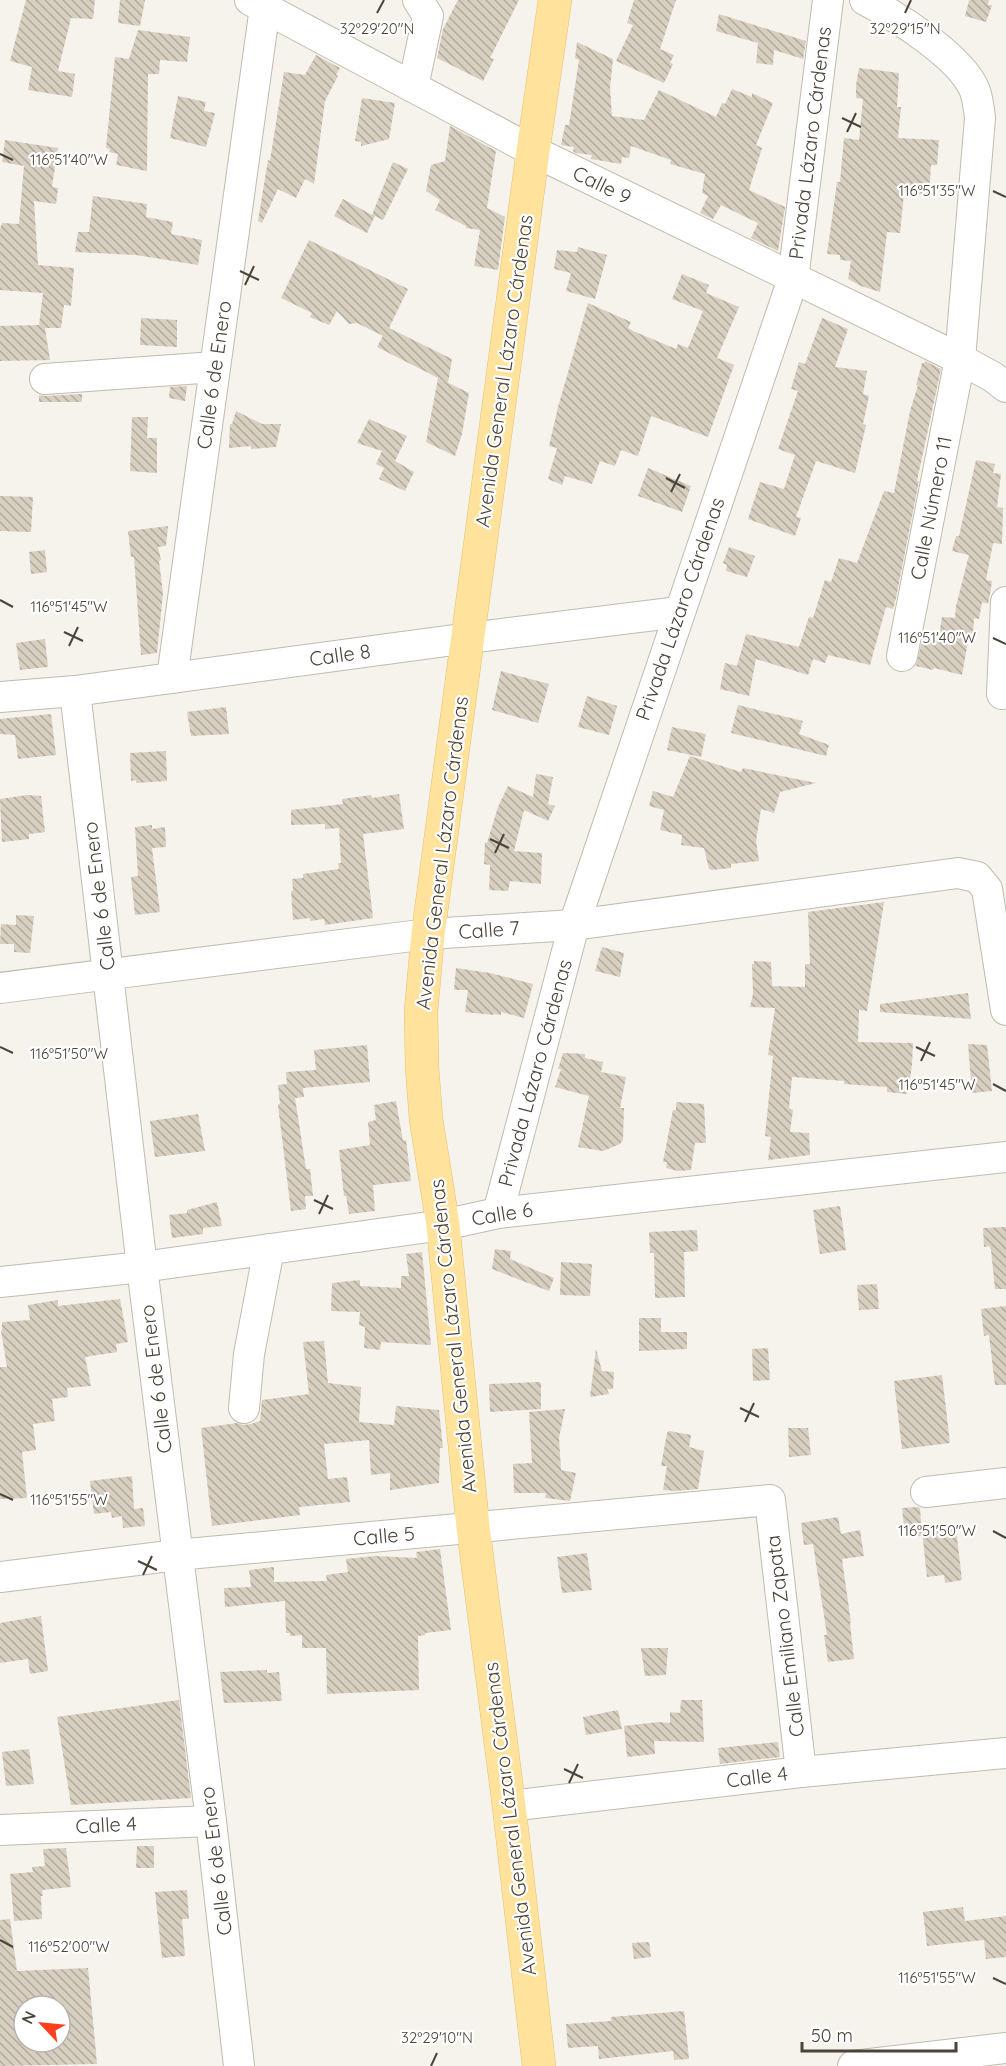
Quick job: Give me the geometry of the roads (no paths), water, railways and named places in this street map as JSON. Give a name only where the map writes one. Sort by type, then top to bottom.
[{"type":"main road","name":"Avenida General Lázaro Cárdenas","points":[[539,2066],[474,1527],[443,1225],[426,1119],[421,1011],[428,934],[555,0]]},
{"type":"street","points":[[413,87],[428,16],[418,0]]},
{"type":"street","name":"Privada Lázaro Cárdenas","points":[[498,1213],[574,925],[793,279],[828,0]]},
{"type":"street","name":"Calle Número 11","points":[[865,0],[915,30],[946,55],[974,88],[980,118],[960,359],[902,657]]},
{"type":"street","name":"Calle 9","points":[[260,3],[533,151],[960,359],[1006,387]]},
{"type":"street","name":"Calle 6 de Enero","points":[[172,678],[215,367],[260,3]]},
{"type":"street","points":[[45,379],[215,367]]},
{"type":"street","points":[[1002,694],[1006,602]]},
{"type":"street","name":"Calle 8","points":[[0,697],[75,691],[679,612]]},
{"type":"street","name":"Calle 6 de Enero","points":[[75,691],[239,2066]]},
{"type":"street","name":"Calle 7","points":[[0,987],[428,934],[574,925],[958,873],[977,877],[987,890],[1006,1010]]},
{"type":"street","name":"Calle 6","points":[[0,1282],[142,1267],[443,1225],[498,1213],[1006,1157]]},
{"type":"street","points":[[244,1408],[249,1354],[269,1249]]},
{"type":"street","points":[[926,1492],[1006,1483]]},
{"type":"street","name":"Calle 5","points":[[0,1577],[177,1555],[770,1500]]},
{"type":"street","name":"Calle Emiliano Zapata","points":[[770,1500],[801,1772]]},
{"type":"street","name":"Calle 4","points":[[509,1806],[801,1772],[1006,1753]]},
{"type":"street","name":"Calle 4","points":[[0,1830],[211,1821]]},
{"type":"street","points":[[853,2066],[1006,2048]]}]
